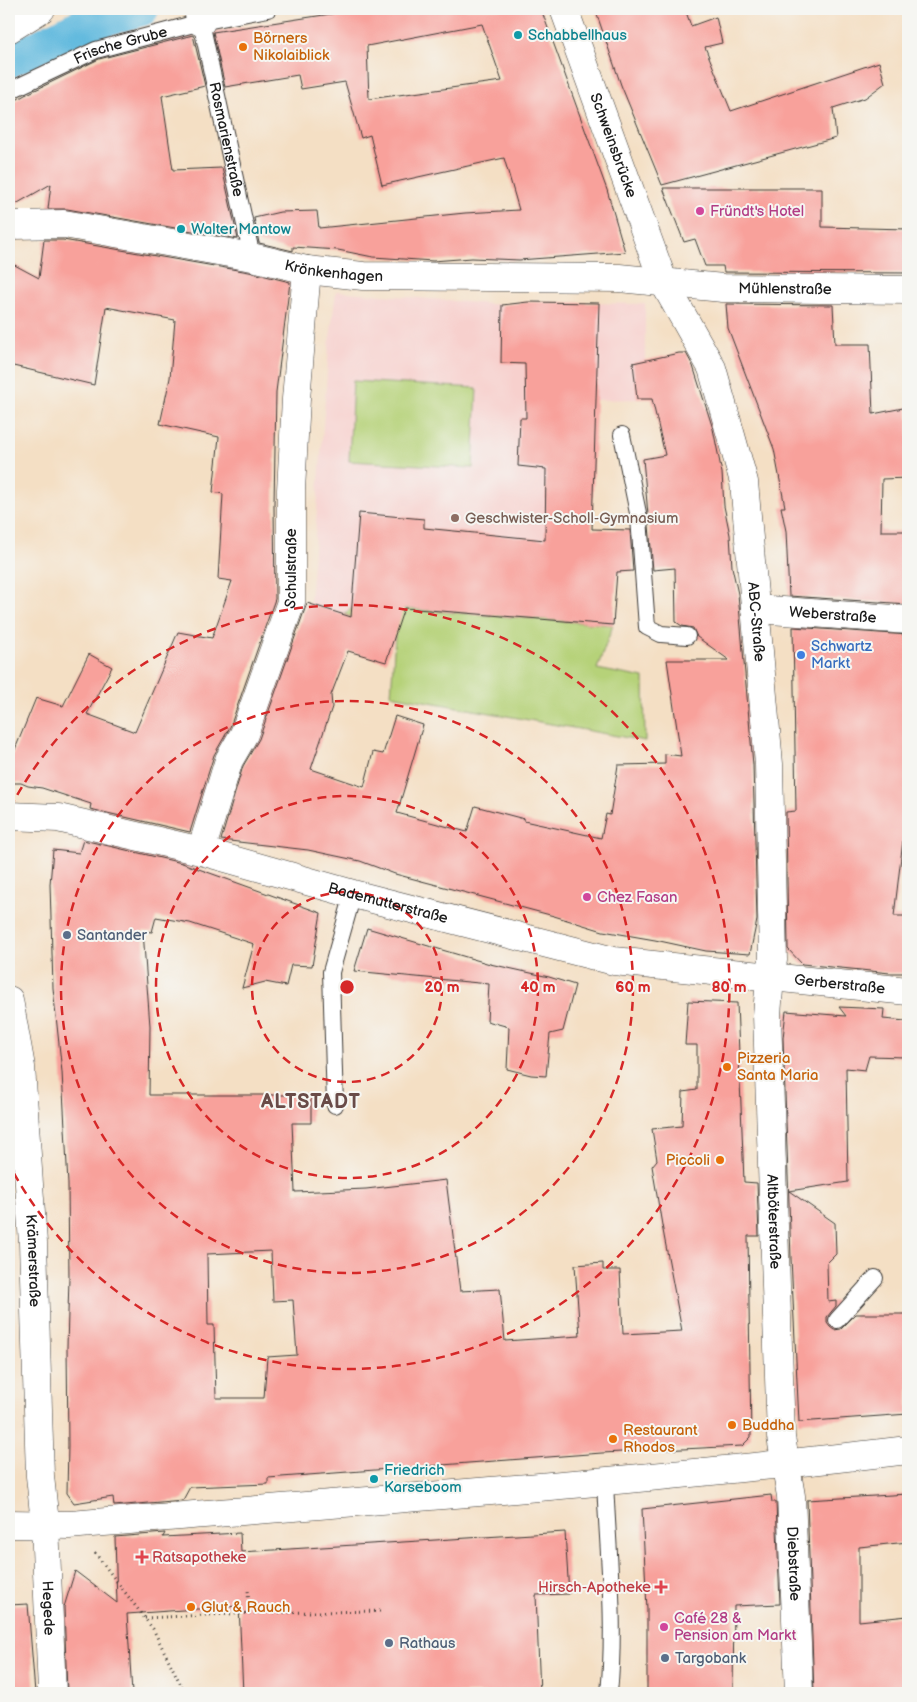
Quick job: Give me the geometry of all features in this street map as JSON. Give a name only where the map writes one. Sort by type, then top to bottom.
[{"type":"street","name":"Schweinsbrücke","points":[[564,9],[663,282]]},
{"type":"street","name":"Krönkenhagen","points":[[9,228],[14,225],[64,224],[252,257],[308,270],[363,276],[619,278],[663,282]]},
{"type":"street","name":"Schulstraße","points":[[201,851],[229,760],[244,734],[292,602],[291,490],[296,399],[308,270]]},
{"type":"street","name":"Mühlenstraße","points":[[663,282],[723,288],[908,290]]},
{"type":"street","name":"ABC-Straße","points":[[663,282],[712,368],[744,482],[751,626],[770,764],[770,876],[773,960],[770,977]]},
{"type":"street","name":"Weberstraße","points":[[751,626],[908,620]]},
{"type":"street","name":"Bademutterstraße","points":[[9,816],[58,818],[201,851],[353,894],[614,961],[770,977]]},
{"type":"street","name":"Gerberstraße","points":[[770,977],[908,991]]},
{"type":"street","name":"Altböterstraße","points":[[770,977],[767,1015],[786,1324],[781,1438],[785,1464]]},
{"type":"street","name":"Krämerstraße","points":[[9,1000],[21,1067],[33,1243],[40,1476],[57,1524]]},
{"type":"street","points":[[9,1524],[57,1524],[605,1482],[908,1450]]},
{"type":"street","name":"Diebstraße","points":[[785,1464],[791,1496],[799,1693]]},
{"type":"street","name":"Hegede","points":[[52,1693],[57,1524]]},
{"type":"lane","name":"Frische Grube","points":[[9,91],[96,50],[199,16],[268,9]]},
{"type":"lane","name":"Rosmarienstraße","points":[[199,16],[252,257]]},
{"type":"lane","points":[[622,436],[639,518],[647,627],[661,634],[687,636]]},
{"type":"lane","points":[[335,1104],[331,972],[353,894]]},
{"type":"lane","points":[[837,1320],[876,1278]]},
{"type":"lane","points":[[605,1482],[611,1595],[611,1674],[609,1693]]},
{"type":"path","points":[[57,1524],[98,1556],[145,1618],[153,1629],[185,1693]]},
{"type":"path","points":[[248,1589],[249,1613]]},
{"type":"path","points":[[145,1618],[249,1613],[384,1611]]},
{"type":"shaded area","name":"Geschwister-Scholl-Gymnasium","points":[[336,291],[502,305],[528,302],[645,304],[645,399],[596,400],[592,529],[632,531],[631,571],[617,573],[613,625],[597,669],[644,678],[645,741],[391,695],[395,636],[344,614],[310,604],[329,346]]},
{"type":"green space","points":[[353,381],[477,388],[473,468],[349,461]]},
{"type":"green space","points":[[356,605],[613,625],[597,669],[644,678],[645,741],[391,695],[395,636],[344,614]]},
{"type":"building","points":[[363,9],[541,9],[607,190],[625,252],[519,260],[472,258],[433,261],[373,257],[338,250],[293,247],[293,251],[259,243],[254,218],[280,212],[317,211],[319,228],[465,213],[519,210],[504,158],[382,185],[370,135],[361,138],[345,82],[301,89],[298,75],[225,87],[213,32]],"holes":[[[482,24],[502,81],[369,99],[367,46]]]},
{"type":"building","points":[[595,9],[685,9],[691,26],[716,17],[722,43],[705,47],[731,111],[879,62],[885,83],[865,98],[833,108],[836,138],[662,185],[621,85]]},
{"type":"building","points":[[193,35],[205,86],[162,96],[173,170],[222,168],[238,239],[67,209],[48,209],[51,184],[9,208],[9,104],[99,59]]},
{"type":"building","points":[[663,188],[822,188],[822,227],[908,229],[908,273],[724,272],[723,266],[705,266],[695,239],[684,242]]},
{"type":"building","points":[[44,240],[63,240],[249,272],[290,282],[276,392],[275,599],[230,727],[214,755],[190,832],[90,809],[91,804],[42,788],[21,783],[9,783],[9,764],[36,698],[63,706],[89,654],[112,667],[87,714],[135,732],[178,632],[212,638],[232,581],[218,579],[223,494],[213,492],[219,437],[160,424],[170,378],[175,320],[106,307],[94,385],[9,365],[9,262],[39,278]]},
{"type":"building","points":[[528,302],[599,303],[592,529],[630,530],[633,571],[617,572],[613,625],[404,608],[386,662],[348,651],[331,695],[332,707],[311,769],[364,787],[373,752],[383,754],[395,716],[423,725],[397,813],[467,832],[475,806],[524,819],[524,821],[601,838],[606,814],[610,815],[618,765],[665,764],[665,754],[681,756],[667,660],[729,660],[697,637],[693,628],[682,626],[676,622],[675,568],[653,570],[643,459],[665,455],[652,399],[637,399],[633,363],[686,353],[693,366],[713,429],[722,473],[724,506],[730,535],[732,567],[738,594],[753,765],[757,920],[750,954],[706,951],[603,931],[554,916],[395,874],[360,861],[308,850],[221,840],[243,766],[259,739],[307,603],[351,617],[359,513],[424,519],[424,528],[545,540],[546,469],[518,466],[520,418],[526,418],[525,364],[501,363],[502,305]]},
{"type":"building","points":[[726,304],[833,305],[835,344],[870,344],[873,414],[908,407],[908,478],[882,479],[881,531],[908,531],[908,604],[789,596],[786,531],[781,507],[785,507],[774,449],[728,328]]},
{"type":"building","points":[[793,627],[908,635],[908,798],[894,916],[908,916],[908,973],[890,973],[802,964],[788,949],[786,812],[796,811]]},
{"type":"building","points":[[83,840],[182,863],[321,913],[312,966],[291,965],[286,986],[265,982],[242,988],[254,944],[190,923],[156,917],[152,932],[143,931],[150,1026],[149,1095],[311,1095],[311,1123],[292,1123],[295,1192],[366,1189],[446,1180],[460,1291],[500,1289],[505,1341],[580,1336],[575,1265],[603,1263],[603,1270],[620,1270],[623,1334],[682,1331],[652,1166],[657,1160],[652,1129],[682,1126],[683,1092],[697,1090],[697,1045],[685,1045],[688,1001],[737,1003],[744,1182],[757,1183],[759,1236],[748,1236],[751,1437],[742,1446],[602,1453],[268,1478],[268,1484],[190,1487],[183,1500],[114,1506],[113,1497],[74,1503],[67,1493],[68,1184],[62,1072],[53,988],[50,884],[53,850],[79,853]],"holes":[[[271,1251],[273,1301],[293,1300],[297,1355],[267,1357],[264,1398],[216,1398],[214,1325],[208,1325],[207,1254]]]},
{"type":"building","points":[[367,928],[490,964],[549,977],[575,985],[563,1031],[550,1034],[546,1076],[531,1075],[507,1069],[509,1027],[487,1021],[489,984],[354,971]]},
{"type":"building","points":[[839,1007],[884,1009],[883,1019],[906,1021],[905,1057],[869,1056],[865,1070],[846,1068],[848,1182],[789,1191],[835,1223],[836,1254],[827,1263],[828,1302],[836,1301],[836,1306],[827,1317],[827,1323],[830,1327],[834,1330],[841,1329],[856,1314],[908,1314],[908,1414],[799,1422],[791,1258],[783,1038],[786,1011],[846,1016]]},
{"type":"building","points":[[908,1494],[908,1542],[859,1547],[859,1621],[908,1616],[908,1693],[814,1693],[807,1500]]},
{"type":"building","points":[[771,1495],[772,1502],[776,1502],[780,1604],[734,1606],[733,1693],[647,1693],[647,1609],[642,1509]]},
{"type":"building","points":[[565,1532],[569,1594],[536,1595],[540,1693],[243,1693],[239,1606],[127,1614],[132,1693],[67,1693],[64,1607],[75,1571],[117,1603],[115,1537],[165,1533],[163,1537],[240,1533],[241,1552]]},
{"type":"building","points":[[28,1604],[35,1693],[9,1693],[9,1605]]},
{"type":"waterway","points":[[9,61],[80,26],[142,9]]},
{"type":"place","name":"Schabbellhaus","points":[[518,35]]},
{"type":"place","name":"Börners Nikolaiblick","points":[[243,47]]},
{"type":"place","name":"Fründt's Hotel","points":[[700,211]]},
{"type":"place","name":"Walter Mantow","points":[[181,229]]},
{"type":"place","name":"Geschwister-Scholl-Gymnasium","points":[[455,518]]},
{"type":"place","name":"Schwartz Markt","points":[[801,655]]},
{"type":"place","name":"Chez Fasan","points":[[587,897]]},
{"type":"place","name":"Santander","points":[[67,935]]},
{"type":"place","name":"Pizzeria Santa Maria","points":[[727,1067]]},
{"type":"place","name":"Piccoli","points":[[720,1160]]},
{"type":"place","name":"Buddha","points":[[732,1425]]},
{"type":"place","name":"Restaurant Rhodos","points":[[613,1439]]},
{"type":"place","name":"Friedrich Karseboom","points":[[374,1479]]},
{"type":"place","name":"Ratsapotheke","points":[[142,1557]]},
{"type":"place","name":"Hirsch-Apotheke","points":[[661,1587]]},
{"type":"place","name":"Glut & Rauch","points":[[191,1607]]},
{"type":"place","name":"Café 28 & Pension am Markt","points":[[664,1627]]},
{"type":"place","name":"Rathaus","points":[[389,1643]]},
{"type":"place","name":"Targobank","points":[[665,1658]]},
{"type":"district","name":"ALTSTADT","points":[[311,1101]]}]
